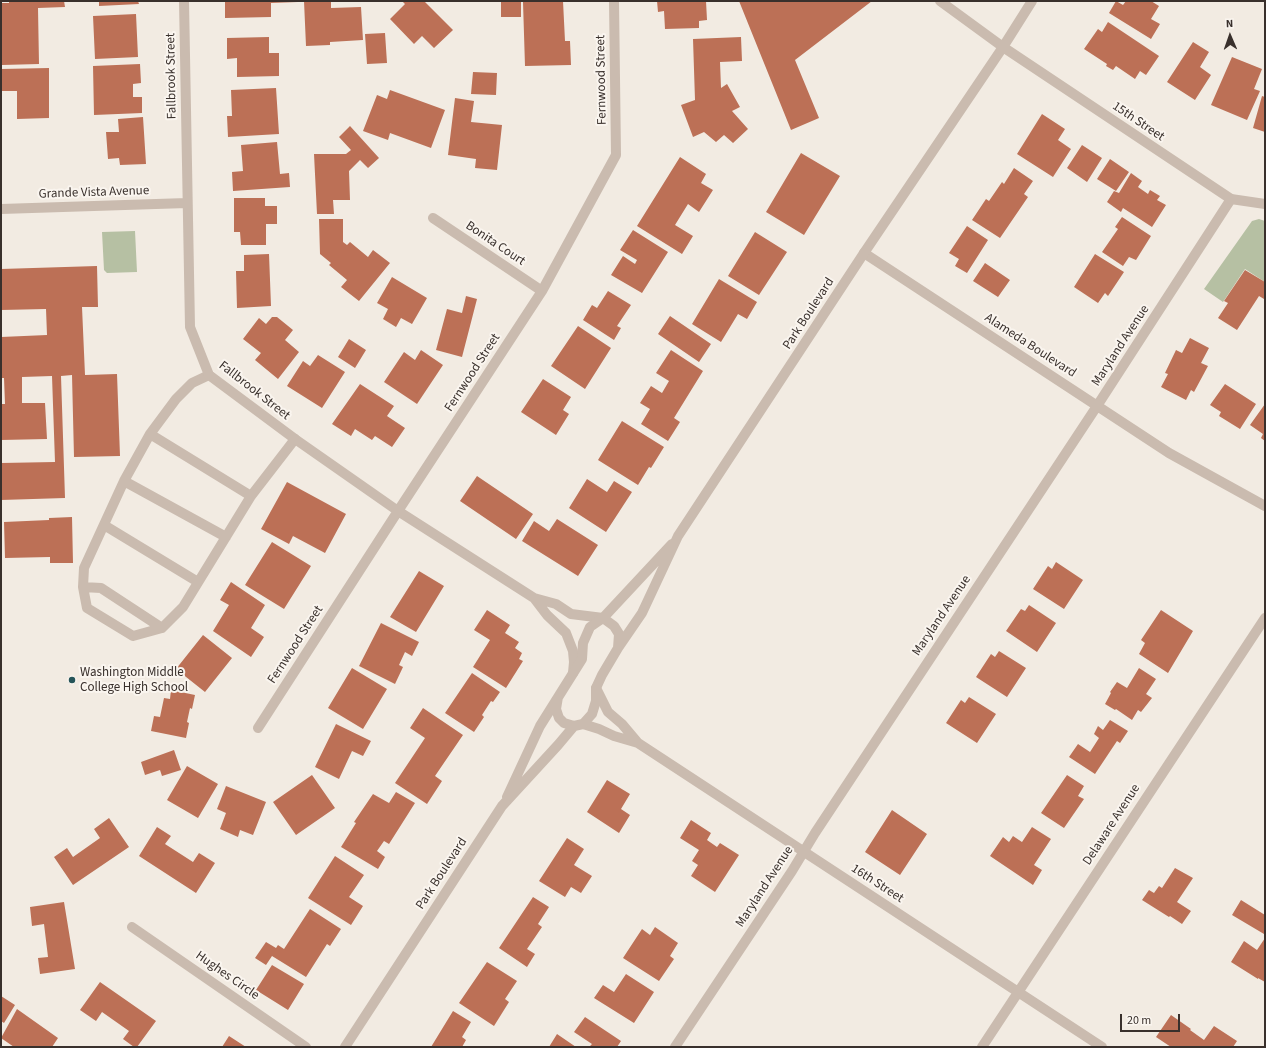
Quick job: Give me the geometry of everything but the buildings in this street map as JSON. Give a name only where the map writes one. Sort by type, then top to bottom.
[{"type":"street","name":"Fallbrook Street","points":[[184,1],[190,327],[209,375],[295,439],[398,511],[534,598]]},
{"type":"street","name":"Fernwood Street","points":[[258,728],[542,291],[616,155],[614,1]]},
{"type":"street","name":"15th Street","points":[[940,1],[1003,47],[1231,199],[1265,204]]},
{"type":"street","name":"Park Boulevard","points":[[345,1047],[502,806],[558,745],[578,725],[592,714],[596,701],[596,688],[618,648],[642,613],[678,536],[1032,1]]},
{"type":"street","name":"Maryland Avenue","points":[[674,1047],[788,877],[803,851],[1097,406],[1231,199]]},
{"type":"street","name":"Grande Vista Avenue","points":[[1,209],[187,203]]},
{"type":"street","name":"Bonita Court","points":[[433,218],[542,291]]},
{"type":"street","name":"Alameda Boulevard","points":[[864,254],[1169,452],[1265,506]]},
{"type":"street","points":[[209,375],[192,383],[176,399],[150,434],[124,481],[84,568],[83,587],[87,608],[133,636],[162,628],[183,607],[251,496],[295,439]]},
{"type":"street","points":[[150,434],[251,496]]},
{"type":"street","points":[[124,481],[226,537]]},
{"type":"street","points":[[104,525],[198,582]]},
{"type":"street","points":[[502,806],[540,726],[582,659],[582,643],[590,627],[603,618],[678,536]]},
{"type":"street","points":[[83,587],[101,588],[162,628]]},
{"type":"street","points":[[534,598],[556,604],[571,614],[603,618],[614,626],[620,634],[618,648]]},
{"type":"street","points":[[534,598],[547,615],[566,633],[573,651],[573,673]]},
{"type":"street","name":"Delaware Avenue","points":[[982,1047],[1265,618]]},
{"type":"street","points":[[596,688],[608,712],[622,724],[638,743]]},
{"type":"street","points":[[558,697],[556,709],[559,718],[564,723],[599,729],[614,736],[638,743]]},
{"type":"street","name":"16th Street","points":[[638,743],[1102,1047]]},
{"type":"street","name":"Hughes Circle","points":[[132,927],[306,1047]]},
{"type":"green space","points":[[1259,219],[1265,221],[1265,282],[1245,269],[1223,302],[1204,289],[1252,221]]},
{"type":"green space","points":[[135,231],[137,272],[107,273],[104,270],[102,232]]},
{"type":"place","name":"Washington Middle College High School","points":[[72,680]]}]
